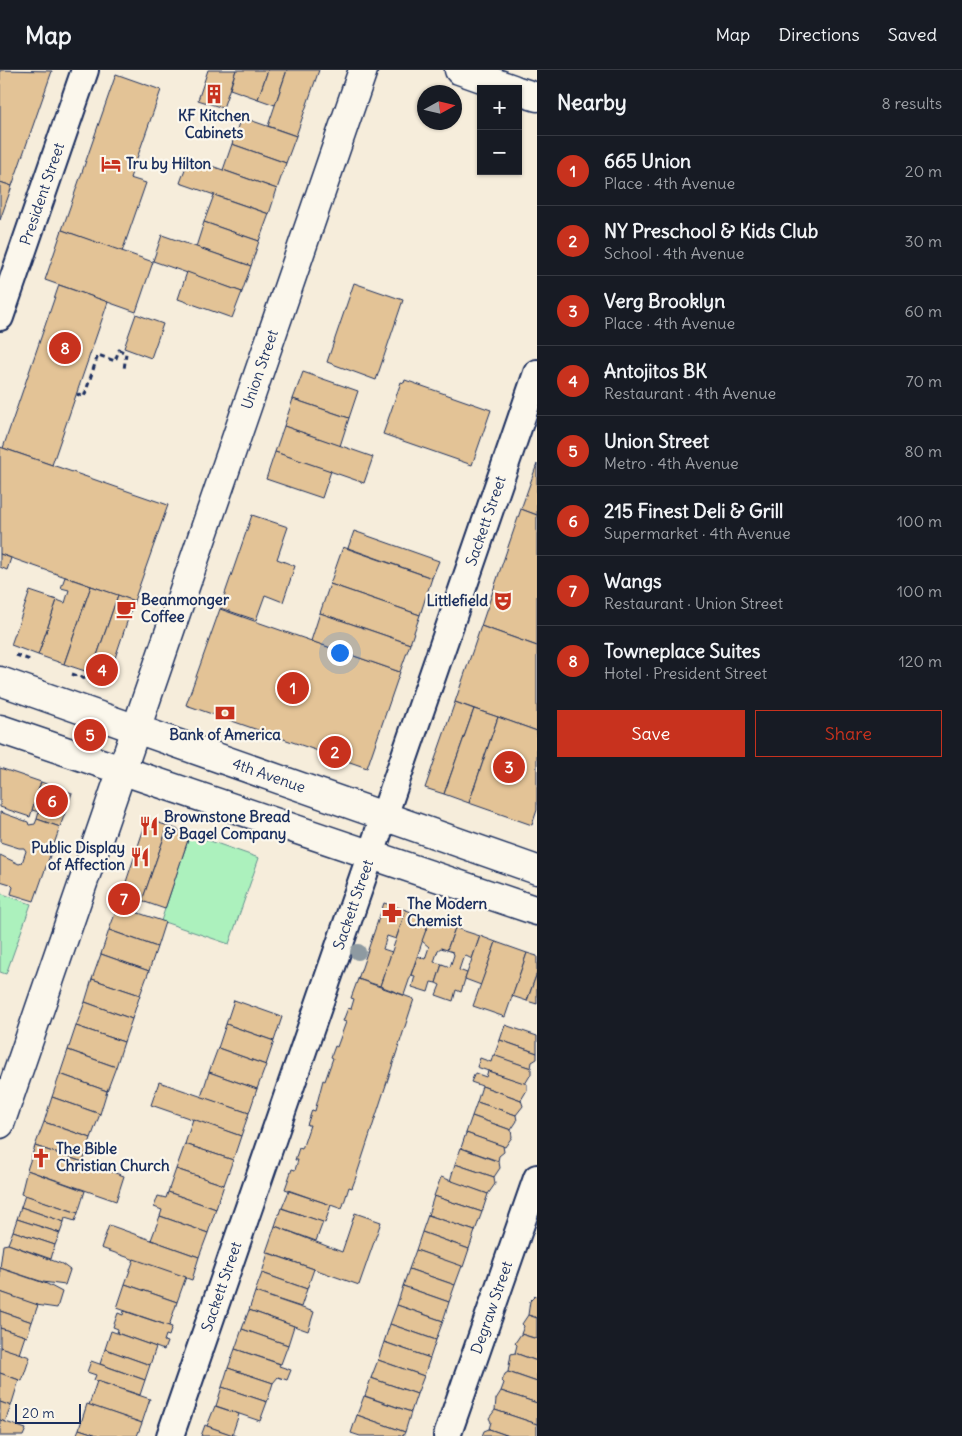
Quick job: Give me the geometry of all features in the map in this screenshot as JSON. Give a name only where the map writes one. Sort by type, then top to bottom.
[{"type":"main road","name":"Union Street","points":[[0,1124],[363,70]]},
{"type":"main road","points":[[459,70],[502,85]]},
{"type":"main road","points":[[522,92],[537,97]]},
{"type":"main road","name":"4th Avenue","points":[[0,681],[537,870]]},
{"type":"main road","points":[[0,728],[370,856],[537,911]]},
{"type":"street","name":"President Street","points":[[0,317],[85,70]]},
{"type":"street","name":"Sackett Street","points":[[170,1436],[537,373]]},
{"type":"street","name":"Degraw Street","points":[[447,1436],[537,1178]]},
{"type":"path","points":[[77,394],[84,396],[98,355],[116,361],[119,350],[126,353],[124,370]]},
{"type":"path","points":[[16,655],[33,661]]},
{"type":"path","points":[[72,674],[88,680]]},
{"type":"green space","points":[[190,834],[259,858],[229,944],[161,921]]},
{"type":"green space","points":[[0,893],[31,904],[6,974],[0,972]]},
{"type":"building","points":[[0,70],[52,71],[12,186],[0,182]]},
{"type":"building","name":"KF Kitchen Cabinets","points":[[208,70],[236,70],[223,108],[198,100]]},
{"type":"building","points":[[236,70],[268,70],[258,99],[230,89]]},
{"type":"building","points":[[268,70],[287,70],[275,105],[258,99]]},
{"type":"building","points":[[287,70],[319,70],[296,136],[268,126]]},
{"type":"building","name":"Tru by Hilton","points":[[116,74],[161,90],[130,178],[146,183],[122,252],[62,230]]},
{"type":"building","points":[[241,117],[296,136],[286,163],[232,144]]},
{"type":"building","points":[[232,144],[286,163],[277,189],[223,170]]},
{"type":"building","points":[[189,158],[277,189],[269,214],[180,183]]},
{"type":"building","points":[[0,182],[12,186],[0,220]]},
{"type":"building","points":[[214,195],[269,214],[259,241],[204,222]]},
{"type":"building","points":[[204,222],[259,241],[251,266],[196,247]]},
{"type":"building","points":[[62,230],[153,262],[136,312],[45,280]]},
{"type":"building","points":[[162,235],[251,266],[242,292],[153,261]]},
{"type":"building","points":[[187,272],[242,292],[232,318],[178,299]]},
{"type":"building","points":[[354,283],[403,300],[376,380],[327,362]]},
{"type":"building","points":[[59,285],[108,302],[52,465],[3,448]]},
{"type":"building","points":[[136,314],[163,324],[151,358],[124,348]]},
{"type":"building","points":[[303,372],[358,391],[349,418],[293,399]]},
{"type":"building","points":[[405,380],[491,410],[472,465],[383,434],[401,382],[404,383]]},
{"type":"building","points":[[293,399],[349,418],[340,446],[284,426]]},
{"type":"building","points":[[284,426],[373,457],[364,483],[275,452]]},
{"type":"building","points":[[0,447],[168,505],[134,601],[0,554]]},
{"type":"building","points":[[275,452],[331,471],[322,498],[266,479]]},
{"type":"building","points":[[537,464],[537,515],[521,509]]},
{"type":"building","points":[[521,509],[537,515],[537,646],[481,626]]},
{"type":"building","points":[[252,515],[288,527],[277,559],[295,566],[283,602],[265,595],[256,620],[220,608]]},
{"type":"building","points":[[354,531],[439,561],[432,578],[348,548]]},
{"type":"building","points":[[343,547],[432,578],[420,615],[330,584]]},
{"type":"building","points":[[0,554],[11,558],[7,570],[0,567]]},
{"type":"building","points":[[65,577],[91,586],[64,664],[38,655],[57,600],[65,603],[69,590],[61,588]]},
{"type":"building","points":[[330,584],[420,615],[410,644],[320,613]]},
{"type":"building","points":[[91,586],[118,595],[91,673],[64,664]]},
{"type":"building","points":[[30,591],[57,600],[38,655],[11,645]]},
{"type":"building","points":[[118,595],[134,601],[108,679],[91,673]]},
{"type":"building","points":[[220,609],[400,672],[367,768],[186,705]]},
{"type":"building","points":[[320,613],[410,644],[400,672],[311,641]]},
{"type":"building","points":[[481,626],[537,646],[537,731],[455,702]]},
{"type":"building","points":[[455,702],[474,709],[444,794],[425,788]]},
{"type":"building","points":[[474,709],[498,717],[469,803],[444,794]]},
{"type":"building","points":[[498,717],[537,731],[537,810],[532,825],[469,803]]},
{"type":"building","points":[[0,768],[41,782],[30,817],[0,807]]},
{"type":"building","points":[[41,782],[72,793],[60,827],[37,819],[39,812],[32,810]]},
{"type":"building","points":[[0,812],[28,822],[29,825],[35,824],[37,819],[60,827],[34,901],[11,894],[13,887],[0,881],[0,855],[19,864],[22,863],[26,851],[24,848],[0,842]]},
{"type":"building","points":[[147,819],[168,826],[138,913],[118,906]]},
{"type":"building","points":[[168,826],[190,834],[165,909],[142,901]]},
{"type":"building","points":[[384,903],[406,910],[396,939],[387,936],[383,949],[392,952],[380,986],[358,979]]},
{"type":"building","points":[[118,906],[165,922],[157,947],[109,930]]},
{"type":"building","points":[[406,910],[430,919],[404,995],[380,986]]},
{"type":"building","points":[[430,919],[455,928],[447,950],[441,948],[438,950],[434,962],[442,964],[436,983],[431,982],[428,992],[412,987],[415,976],[411,975],[418,956],[425,959],[429,947],[422,941]]},
{"type":"building","points":[[455,928],[480,936],[472,959],[466,956],[463,958],[459,970],[467,973],[461,992],[456,990],[453,1001],[436,995],[440,985],[436,983],[442,964],[450,967],[454,955],[453,952],[447,950]]},
{"type":"building","points":[[109,930],[157,947],[149,971],[101,954]]},
{"type":"building","points":[[480,936],[496,942],[481,985],[465,979]]},
{"type":"building","points":[[496,942],[527,953],[505,1017],[473,1006]]},
{"type":"building","points":[[527,953],[537,956],[537,973],[527,1001],[512,996]]},
{"type":"building","points":[[101,954],[149,971],[140,995],[92,979]]},
{"type":"building","points":[[537,973],[537,1004],[527,1001]]},
{"type":"building","points":[[92,979],[140,995],[132,1019],[85,1002]]},
{"type":"building","points":[[358,979],[414,999],[355,1180],[352,1188],[349,1187],[342,1209],[285,1189],[292,1169],[295,1170],[298,1160],[295,1160],[299,1148],[302,1149],[310,1125],[307,1125],[312,1110],[315,1111],[323,1080],[325,1081],[333,1058],[331,1057],[335,1046],[337,1047],[346,1022],[343,1021],[348,1008],[351,1009],[354,999],[351,998]]},
{"type":"building","points":[[234,1000],[282,1017],[274,1041],[226,1024]]},
{"type":"building","points":[[85,1002],[132,1019],[124,1042],[76,1026]]},
{"type":"building","points":[[226,1024],[274,1041],[266,1065],[218,1048]]},
{"type":"building","points":[[505,1025],[537,1036],[537,1053],[500,1040]]},
{"type":"building","points":[[76,1026],[124,1042],[116,1067],[68,1050]]},
{"type":"building","points":[[500,1040],[537,1053],[537,1059],[532,1062],[531,1068],[494,1056]]},
{"type":"building","points":[[218,1048],[266,1065],[257,1089],[209,1072]]},
{"type":"building","points":[[68,1050],[116,1067],[107,1091],[60,1074]]},
{"type":"building","points":[[493,1055],[531,1068],[531,1074],[525,1084],[477,1067],[480,1058],[491,1062]]},
{"type":"building","points":[[488,1071],[527,1084],[527,1090],[521,1100],[471,1082],[475,1073],[486,1077]]},
{"type":"building","points":[[209,1072],[257,1089],[249,1113],[201,1097]]},
{"type":"building","points":[[60,1074],[107,1091],[100,1114],[52,1097]]},
{"type":"building","points":[[159,1082],[249,1113],[241,1136],[151,1105]]},
{"type":"building","points":[[482,1086],[521,1100],[523,1106],[516,1115],[477,1102]]},
{"type":"building","points":[[52,1097],[100,1114],[91,1138],[44,1122]]},
{"type":"building","points":[[477,1102],[516,1115],[517,1121],[511,1130],[472,1116]]},
{"type":"building","points":[[472,1116],[511,1130],[512,1137],[505,1147],[466,1133]]},
{"type":"building","points":[[193,1119],[241,1136],[233,1160],[185,1144]]},
{"type":"building","points":[[44,1122],[91,1138],[83,1162],[35,1146]]},
{"type":"building","points":[[466,1133],[503,1146],[504,1152],[499,1156],[498,1161],[461,1148]]},
{"type":"building","points":[[185,1144],[233,1160],[224,1185],[176,1169]]},
{"type":"building","points":[[35,1146],[124,1176],[116,1201],[27,1170]]},
{"type":"building","points":[[461,1148],[499,1162],[500,1168],[494,1177],[455,1164]]},
{"type":"building","points":[[455,1164],[494,1177],[495,1184],[488,1194],[450,1181]]},
{"type":"building","points":[[176,1169],[224,1185],[216,1209],[168,1192]]},
{"type":"building","points":[[27,1170],[85,1191],[78,1213],[21,1194]]},
{"type":"building","points":[[441,1177],[488,1194],[482,1212],[434,1196]]},
{"type":"building","points":[[289,1191],[331,1205],[325,1223],[282,1208]]},
{"type":"building","points":[[168,1192],[216,1209],[208,1233],[160,1216],[162,1210],[154,1207],[158,1196],[166,1198]]},
{"type":"building","points":[[25,1195],[78,1213],[75,1221],[65,1218],[64,1222],[21,1207]]},
{"type":"building","points":[[434,1196],[482,1212],[475,1231],[428,1215]]},
{"type":"building","points":[[21,1207],[64,1222],[60,1233],[17,1219]]},
{"type":"building","points":[[281,1208],[323,1222],[316,1241],[275,1226]]},
{"type":"building","points":[[355,1213],[381,1222],[359,1285],[266,1252],[275,1226],[342,1252]]},
{"type":"building","points":[[428,1215],[475,1231],[469,1249],[422,1232]]},
{"type":"building","points":[[160,1216],[208,1233],[199,1257],[151,1240]]},
{"type":"building","points":[[17,1219],[60,1233],[55,1245],[13,1231]]},
{"type":"building","points":[[109,1225],[199,1257],[192,1280],[101,1248]]},
{"type":"building","points":[[13,1231],[55,1245],[51,1259],[8,1244]]},
{"type":"building","points":[[422,1232],[469,1249],[463,1267],[416,1250]]},
{"type":"building","points":[[8,1244],[62,1264],[70,1270],[65,1285],[43,1282],[0,1268],[3,1245]]},
{"type":"building","points":[[416,1250],[462,1266],[455,1285],[409,1269]]},
{"type":"building","points":[[268,1253],[314,1269],[307,1289],[262,1273]]},
{"type":"building","points":[[134,1259],[186,1277],[177,1302],[125,1284]]},
{"type":"building","points":[[0,1268],[47,1284],[62,1292],[57,1308],[36,1305],[0,1292]]},
{"type":"building","points":[[409,1269],[455,1285],[449,1302],[403,1286]]},
{"type":"building","points":[[262,1273],[307,1289],[301,1307],[255,1292]]},
{"type":"building","points":[[125,1284],[177,1302],[169,1326],[117,1308]]},
{"type":"building","points":[[403,1286],[449,1302],[443,1321],[397,1305]]},
{"type":"building","points":[[0,1292],[38,1305],[32,1322],[0,1311]]},
{"type":"building","points":[[255,1292],[314,1312],[308,1331],[249,1310]]},
{"type":"building","points":[[535,1296],[537,1297],[537,1318],[528,1315],[530,1301]]},
{"type":"building","points":[[397,1305],[443,1321],[436,1340],[390,1324]]},
{"type":"building","points":[[249,1310],[294,1326],[288,1345],[242,1329]]},
{"type":"building","points":[[0,1311],[32,1322],[27,1337],[0,1328]]},
{"type":"building","points":[[124,1311],[172,1327],[169,1336],[166,1335],[164,1341],[167,1342],[164,1350],[117,1333],[118,1329],[113,1327],[118,1313],[123,1315]]},
{"type":"building","points":[[528,1315],[537,1318],[537,1339],[521,1334],[524,1326],[522,1324]]},
{"type":"building","points":[[390,1324],[436,1340],[430,1358],[384,1342]]},
{"type":"building","points":[[0,1328],[25,1336],[19,1354],[0,1347]]},
{"type":"building","points":[[242,1329],[288,1345],[281,1364],[235,1349]]},
{"type":"building","points":[[111,1331],[156,1347],[150,1365],[105,1349]]},
{"type":"building","points":[[521,1334],[537,1339],[537,1361],[515,1353],[517,1345],[515,1343]]},
{"type":"building","points":[[384,1342],[430,1358],[424,1376],[378,1360]]},
{"type":"building","points":[[0,1347],[30,1357],[22,1381],[0,1373]]},
{"type":"building","points":[[105,1349],[150,1365],[145,1380],[100,1364]]},
{"type":"building","points":[[235,1349],[280,1364],[279,1366],[291,1370],[287,1380],[278,1377],[273,1383],[228,1368]]},
{"type":"building","points":[[515,1353],[537,1361],[537,1382],[508,1372],[511,1354]]},
{"type":"building","points":[[378,1360],[424,1376],[417,1394],[371,1378]]},
{"type":"building","points":[[91,1361],[145,1380],[140,1395],[94,1380],[96,1375],[87,1372]]},
{"type":"building","points":[[228,1368],[273,1383],[267,1402],[222,1387]]},
{"type":"building","points":[[508,1372],[537,1382],[537,1403],[501,1391],[504,1383],[502,1381]]},
{"type":"building","points":[[0,1373],[19,1380],[11,1406],[0,1402]]},
{"type":"building","points":[[371,1378],[417,1394],[411,1412],[365,1396]]},
{"type":"building","points":[[97,1381],[150,1399],[142,1423],[89,1405]]},
{"type":"building","points":[[222,1387],[267,1402],[260,1421],[216,1406]]},
{"type":"building","points":[[501,1391],[537,1403],[537,1424],[495,1410],[496,1399]]},
{"type":"building","points":[[364,1396],[411,1412],[405,1432],[357,1415]]},
{"type":"building","points":[[0,1402],[11,1406],[5,1422],[0,1420]]},
{"type":"building","points":[[87,1404],[142,1423],[137,1436],[100,1436],[79,1429]]},
{"type":"building","points":[[215,1406],[239,1414],[232,1435],[207,1426]]},
{"type":"building","points":[[495,1410],[537,1424],[537,1436],[509,1436],[489,1429],[491,1422],[489,1418]]},
{"type":"building","points":[[357,1415],[405,1432],[403,1436],[360,1436],[351,1433]]},
{"type":"building","points":[[0,1420],[26,1429],[23,1436],[0,1436]]},
{"type":"building","points":[[205,1425],[207,1426],[236,1436],[201,1436]]},
{"type":"building","points":[[79,1429],[100,1436],[76,1436]]},
{"type":"building","points":[[489,1429],[509,1436],[482,1436],[484,1431]]},
{"type":"place","name":"KF Kitchen Cabinets","points":[[214,94]]},
{"type":"place","name":"Tru by Hilton","points":[[111,164]]},
{"type":"place","name":"Towneplace Suites","points":[[65,348]]},
{"type":"place","name":"Littlefield","points":[[503,601]]},
{"type":"place","name":"Beanmonger Coffee","points":[[126,609]]},
{"type":"place","name":"Antojitos BK","points":[[102,670]]},
{"type":"place","name":"665 Union","points":[[293,688]]},
{"type":"place","name":"Bank of America","points":[[225,713]]},
{"type":"place","name":"Union Street","points":[[90,735]]},
{"type":"place","name":"NY Preschool & Kids Club","points":[[335,752]]},
{"type":"place","name":"Verg Brooklyn","points":[[509,767]]},
{"type":"place","name":"215 Finest Deli & Grill","points":[[52,801]]},
{"type":"place","name":"Brownstone Bread & Bagel Company","points":[[149,826]]},
{"type":"place","name":"Public Display of Affection","points":[[140,857]]},
{"type":"place","name":"Wangs","points":[[124,899]]},
{"type":"place","name":"The Modern Chemist","points":[[392,913]]},
{"type":"place","name":"The Bible Christian Church","points":[[41,1158]]}]
